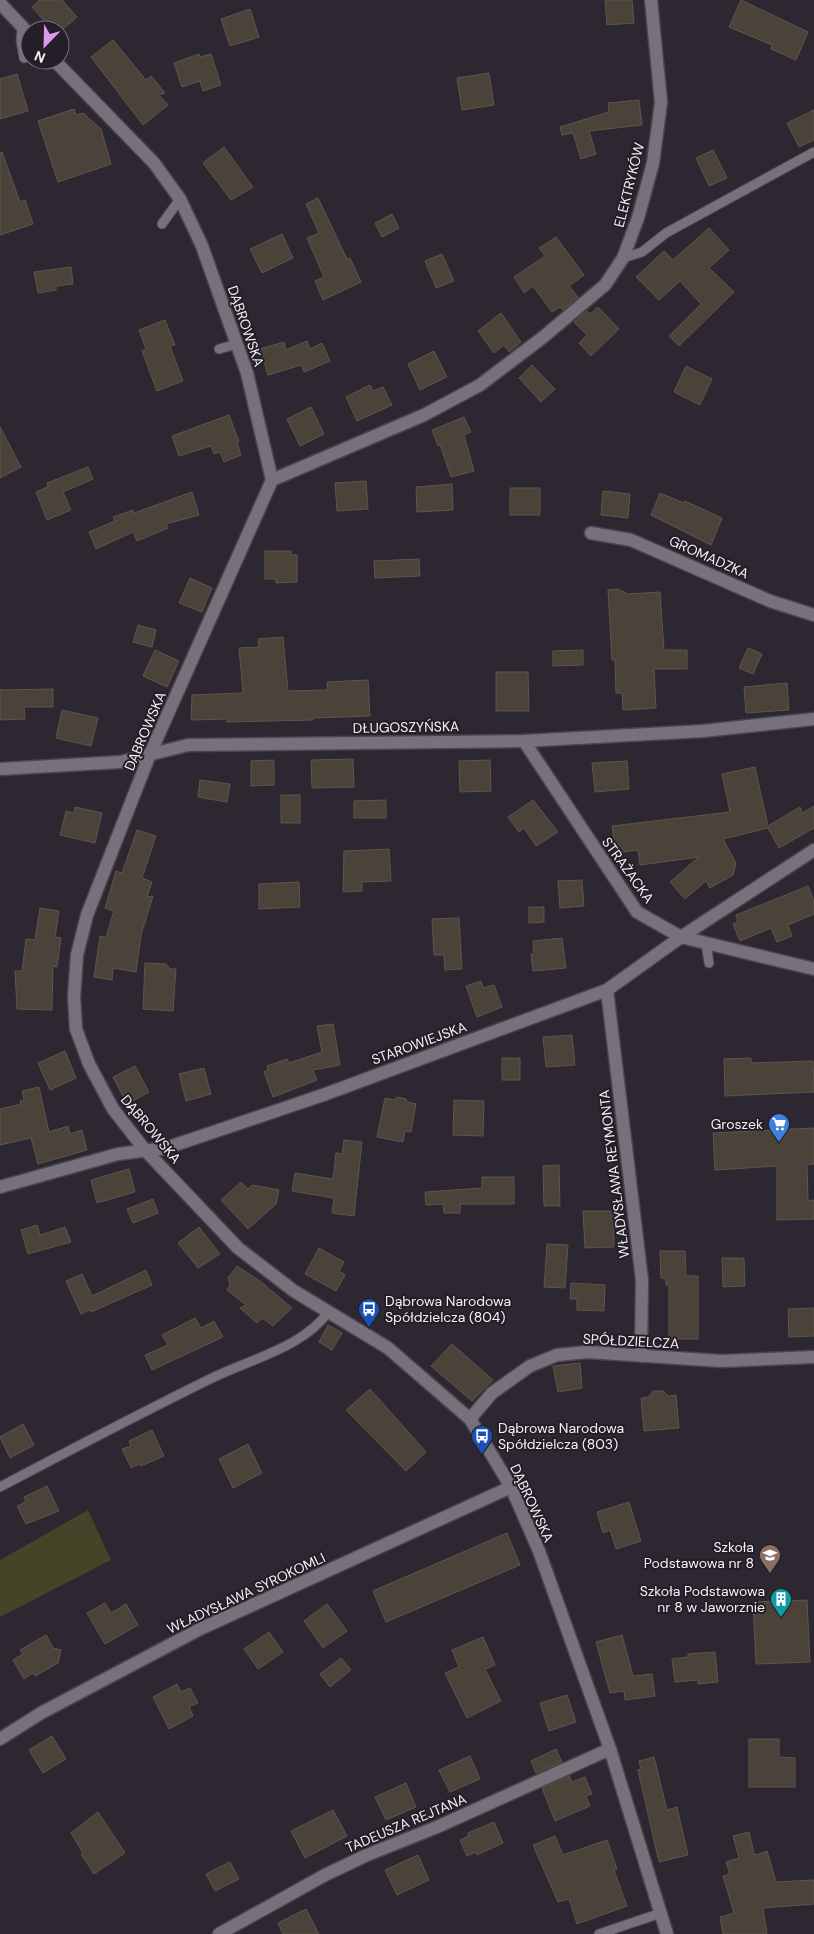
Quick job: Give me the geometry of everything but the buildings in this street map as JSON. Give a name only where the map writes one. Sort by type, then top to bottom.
[{"type":"street","name":"ELEKTRYKÓW","points":[[272,480],[424,415],[480,385],[542,338],[605,285],[623,258],[638,218],[653,163],[661,102],[651,0]]},
{"type":"street","points":[[0,2],[20,24]]},
{"type":"street","name":"DĄBROWSKA","points":[[64,70],[154,163],[180,198],[202,246],[247,373],[272,480],[150,754],[87,915],[77,955],[74,997],[76,1029],[89,1064],[113,1109],[146,1150],[238,1248],[294,1292],[329,1311],[388,1348],[470,1419],[511,1487],[539,1551],[610,1749],[668,1934]]},
{"type":"street","name":"GROMADZKA","points":[[591,533],[631,540],[770,601],[814,615]]},
{"type":"street","name":"DŁUGOSZYŃSKA","points":[[0,769],[120,762],[188,745],[524,740],[703,731],[814,719]]},
{"type":"street","name":"STRAŻACKA","points":[[524,740],[637,912],[681,937],[814,969]]},
{"type":"street","name":"STAROWIEJSKA","points":[[0,1188],[118,1154],[166,1148],[323,1095],[607,990],[681,937],[814,850]]},
{"type":"street","name":"WŁADYSŁAWA REYMONTA","points":[[607,990],[642,1280],[641,1356]]},
{"type":"street","name":"SPÓŁDZIELCZA","points":[[470,1419],[492,1393],[530,1366],[556,1355],[587,1352],[721,1361],[814,1357]]},
{"type":"street","name":"WŁADYSŁAWA SYROKOMLI","points":[[0,1739],[41,1713],[200,1629],[511,1487]]},
{"type":"street","name":"TADEUSZA REJTANA","points":[[219,1934],[325,1875],[367,1855],[437,1828],[610,1749]]},
{"type":"lane","points":[[623,258],[642,252],[666,233],[814,152]]},
{"type":"lane","points":[[162,224],[180,198]]},
{"type":"lane","points":[[219,349],[237,344]]},
{"type":"lane","points":[[706,943],[709,963]]},
{"type":"lane","points":[[0,1487],[214,1377],[297,1339],[321,1322],[329,1311]]},
{"type":"lane","points":[[599,1934],[661,1913]]},
{"type":"green space","points":[[88,1510],[111,1560],[0,1617],[0,1560]]},
{"type":"place","name":"Groszek","points":[[779,1143]]},
{"type":"place","name":"Dąbrowa Narodowa Spółdzielcza (804)","points":[[369,1328]]},
{"type":"place","name":"Dąbrowa Narodowa Spółdzielcza (803)","points":[[482,1455]]},
{"type":"place","name":"Szkoła Podstawowa nr 8","points":[[770,1574]]},
{"type":"place","name":"Szkoła Podstawowa nr 8 w Jaworznie","points":[[781,1618]]}]
